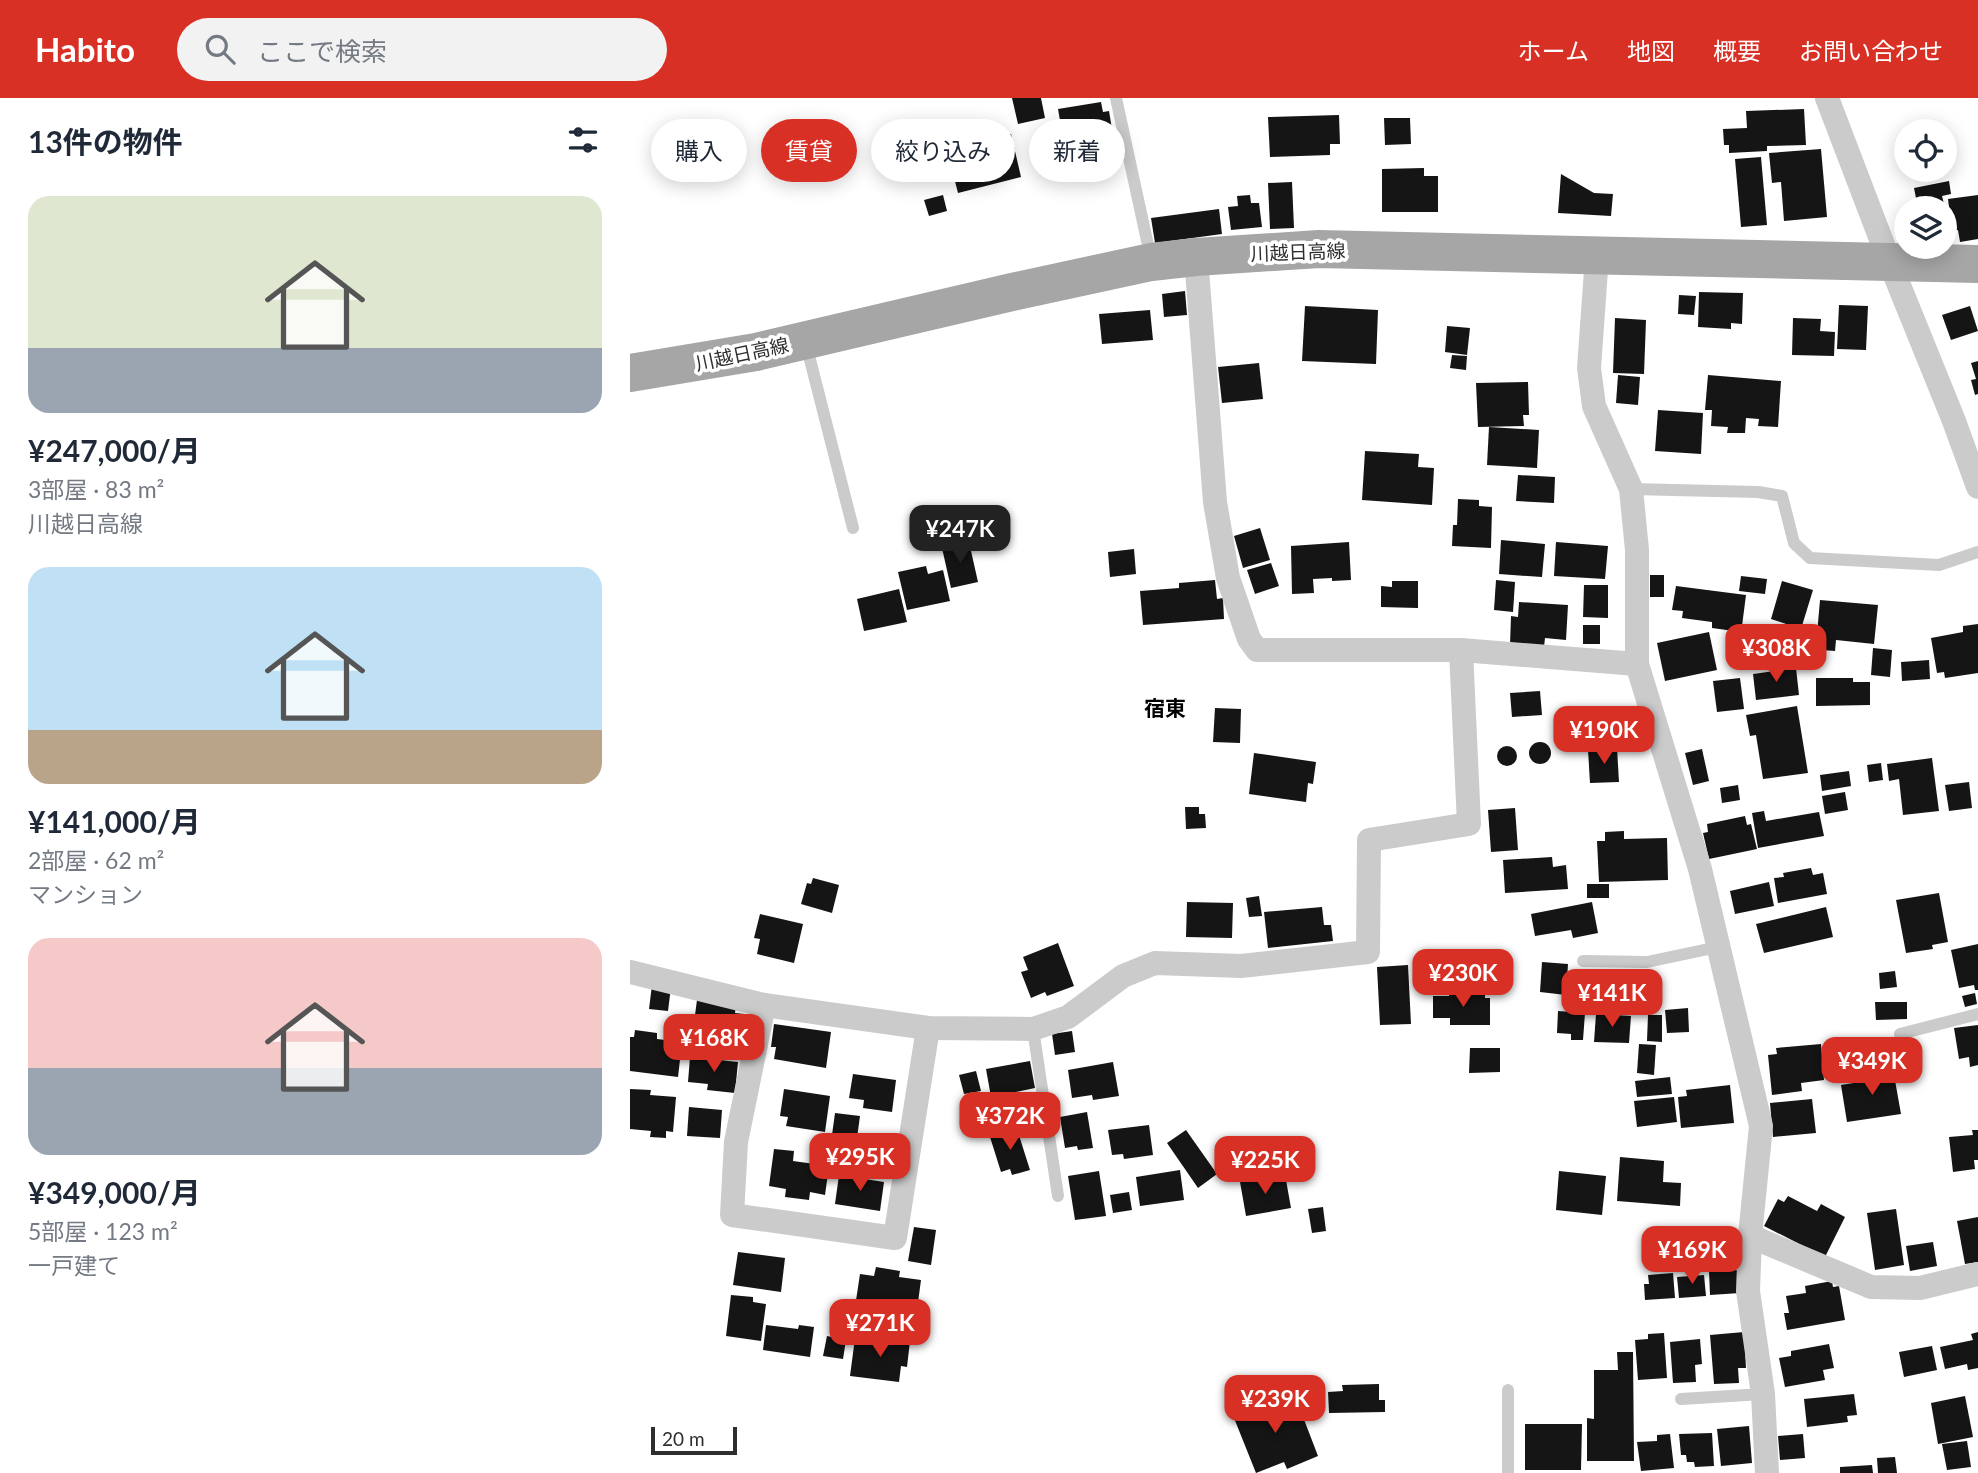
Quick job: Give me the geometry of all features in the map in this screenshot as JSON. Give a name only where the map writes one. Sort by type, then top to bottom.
[{"type":"main road","name":"川越日高線","points":[[630,373],[721,359],[1151,262],[1196,257],[1319,249],[1978,264]]},
{"type":"street","points":[[1828,98],[1978,488]]},
{"type":"street","points":[[1597,256],[1588,368],[1594,406],[1631,489],[1637,550],[1637,664],[1700,869],[1761,1126],[1750,1236],[1748,1291],[1763,1394],[1767,1473]]},
{"type":"street","points":[[1196,257],[1215,502],[1228,578],[1249,639],[1257,650],[1461,650],[1637,664]]},
{"type":"street","points":[[630,972],[764,1005],[928,1028],[1033,1029],[1068,1017],[1123,976],[1154,963],[1241,966],[1368,952],[1369,840],[1469,824],[1461,650]]},
{"type":"street","points":[[764,1005],[736,1142],[732,1215],[895,1238],[928,1028]]},
{"type":"street","points":[[1750,1236],[1871,1287],[1920,1288],[1978,1274]]},
{"type":"lane","points":[[1116,98],[1151,262]]},
{"type":"lane","points":[[806,340],[853,528]]},
{"type":"lane","points":[[1631,489],[1758,492],[1782,496],[1794,543],[1810,558],[1939,565],[1978,552]]},
{"type":"lane","points":[[1583,961],[1647,962],[1718,947]]},
{"type":"lane","points":[[1900,1034],[1978,1014]]},
{"type":"lane","points":[[1033,1029],[1058,1196]]},
{"type":"lane","points":[[1508,1390],[1508,1473]]},
{"type":"lane","points":[[1681,1399],[1763,1394]]},
{"type":"building","points":[[1012,98],[1041,98],[1045,118],[1029,119],[1029,122],[1018,124]]},
{"type":"building","points":[[1101,102],[1103,112],[1109,111],[1110,119],[1060,119],[1058,109]]},
{"type":"building","points":[[1804,109],[1806,145],[1767,146],[1767,151],[1729,153],[1729,145],[1724,145],[1723,129],[1747,128],[1746,111]]},
{"type":"building","points":[[1339,115],[1340,144],[1330,144],[1330,155],[1270,157],[1268,117]]},
{"type":"building","points":[[1384,118],[1410,118],[1411,144],[1385,145]]},
{"type":"building","points":[[1821,149],[1827,217],[1784,221],[1781,182],[1772,183],[1769,153]]},
{"type":"building","points":[[1015,151],[1021,177],[1015,179]]},
{"type":"building","points":[[1761,157],[1767,225],[1741,227],[1735,159]]},
{"type":"building","points":[[1424,168],[1424,176],[1438,176],[1438,212],[1382,212],[1382,169]]},
{"type":"building","points":[[1561,174],[1594,193],[1613,194],[1611,216],[1558,213]]},
{"type":"building","points":[[955,182],[1001,182],[958,193]]},
{"type":"building","points":[[1292,182],[1294,228],[1270,229],[1268,183]]},
{"type":"building","points":[[1949,182],[1951,194],[1916,196],[1914,188]]},
{"type":"building","points":[[943,195],[947,211],[929,216],[924,200]]},
{"type":"building","points":[[1250,195],[1251,203],[1259,203],[1262,227],[1231,230],[1228,207],[1238,206],[1237,196]]},
{"type":"building","points":[[1978,195],[1978,239],[1960,242],[1957,230],[1957,198]]},
{"type":"building","points":[[1219,209],[1222,234],[1155,243],[1151,218]]},
{"type":"building","points":[[1185,291],[1187,315],[1164,317],[1162,294]]},
{"type":"building","points":[[1699,292],[1743,293],[1742,324],[1731,323],[1731,329],[1698,327]]},
{"type":"building","points":[[1679,295],[1696,296],[1694,315],[1678,314]]},
{"type":"building","points":[[1839,305],[1868,306],[1866,350],[1837,349]]},
{"type":"building","points":[[1305,306],[1378,310],[1376,364],[1302,361]]},
{"type":"building","points":[[1970,306],[1978,331],[1951,340],[1942,315]]},
{"type":"building","points":[[1150,310],[1153,340],[1102,344],[1099,314]]},
{"type":"building","points":[[1615,318],[1646,320],[1644,374],[1613,373]]},
{"type":"building","points":[[1793,318],[1821,319],[1820,331],[1835,332],[1834,356],[1792,355]]},
{"type":"building","points":[[1447,326],[1470,328],[1467,355],[1445,352]]},
{"type":"building","points":[[1452,355],[1467,356],[1466,370],[1450,368]]},
{"type":"building","points":[[1978,361],[1978,394],[1975,395],[1971,380],[1976,379],[1971,363]]},
{"type":"building","points":[[1259,363],[1263,399],[1222,403],[1218,367]]},
{"type":"building","points":[[1618,375],[1640,377],[1638,405],[1616,403]]},
{"type":"building","points":[[1708,375],[1781,381],[1778,427],[1758,426],[1759,419],[1746,418],[1745,433],[1727,433],[1728,427],[1711,426],[1712,410],[1705,410]]},
{"type":"building","points":[[1528,382],[1529,415],[1523,415],[1524,426],[1478,427],[1476,383]]},
{"type":"building","points":[[1658,410],[1703,413],[1701,454],[1655,451]]},
{"type":"building","points":[[1489,427],[1539,430],[1537,468],[1487,465]]},
{"type":"building","points":[[1365,451],[1419,454],[1418,467],[1434,468],[1432,505],[1362,500]]},
{"type":"building","points":[[1518,475],[1555,477],[1554,503],[1516,501]]},
{"type":"building","points":[[1458,499],[1479,500],[1479,506],[1492,507],[1491,548],[1452,546],[1453,525],[1457,525]]},
{"type":"building","points":[[1260,528],[1270,560],[1243,568],[1234,536]]},
{"type":"building","points":[[1501,540],[1545,544],[1542,577],[1499,574]]},
{"type":"building","points":[[969,542],[978,582],[951,588],[942,548]]},
{"type":"building","points":[[1349,542],[1351,580],[1313,579],[1314,593],[1292,594],[1291,546]]},
{"type":"building","points":[[1556,542],[1608,546],[1605,579],[1554,576]]},
{"type":"building","points":[[1134,549],[1136,574],[1110,577],[1108,552]]},
{"type":"building","points":[[1271,563],[1279,586],[1255,594],[1247,570]]},
{"type":"building","points":[[926,566],[928,574],[943,570],[950,601],[907,610],[898,572]]},
{"type":"building","points":[[1650,575],[1664,575],[1664,597],[1650,597]]},
{"type":"building","points":[[1741,576],[1767,579],[1765,594],[1739,591]]},
{"type":"building","points":[[1215,580],[1217,599],[1223,598],[1224,619],[1143,625],[1140,591],[1179,588],[1179,583]]},
{"type":"building","points":[[1496,580],[1515,582],[1513,612],[1494,610]]},
{"type":"building","points":[[1392,581],[1418,581],[1418,608],[1381,607],[1381,586],[1392,587]]},
{"type":"building","points":[[1782,581],[1813,590],[1801,629],[1771,619]]},
{"type":"building","points":[[1584,585],[1608,585],[1608,618],[1583,617]]},
{"type":"building","points":[[1676,586],[1746,595],[1742,626],[1735,625],[1734,631],[1712,628],[1712,622],[1682,618],[1683,611],[1672,610]]},
{"type":"building","points":[[899,589],[907,622],[864,631],[857,599]]},
{"type":"building","points":[[1820,600],[1878,605],[1874,644],[1836,640],[1835,651],[1809,649],[1811,633],[1817,634]]},
{"type":"building","points":[[1519,602],[1568,605],[1566,640],[1545,638],[1544,647],[1510,645],[1511,616],[1518,617]]},
{"type":"building","points":[[1978,624],[1978,673],[1945,678],[1944,672],[1937,673],[1931,638],[1963,632],[1963,626]]},
{"type":"building","points":[[1583,625],[1600,625],[1600,644],[1583,644]]},
{"type":"building","points":[[1776,625],[1795,631],[1789,652],[1769,647]]},
{"type":"building","points":[[1709,632],[1717,670],[1665,681],[1657,643]]},
{"type":"building","points":[[1873,648],[1892,650],[1890,677],[1871,675]]},
{"type":"building","points":[[1929,660],[1930,679],[1902,681],[1901,662]]},
{"type":"building","points":[[1796,668],[1799,695],[1756,700],[1753,674]]},
{"type":"building","points":[[1740,678],[1744,709],[1717,712],[1713,681]]},
{"type":"building","points":[[1816,678],[1853,678],[1853,682],[1870,682],[1870,705],[1816,706]]},
{"type":"building","points":[[1540,691],[1542,715],[1512,717],[1510,693]]},
{"type":"building","points":[[1797,706],[1808,773],[1763,779],[1756,735],[1750,736],[1746,715]]},
{"type":"building","points":[[1215,708],[1241,709],[1240,743],[1213,742]]},
{"type":"building","points":[[1540,742],[1550,749],[1551,753],[1544,763],[1540,764],[1530,757],[1529,753],[1536,743]]},
{"type":"building","points":[[1503,746],[1511,746],[1517,756],[1511,766],[1503,766],[1497,760],[1497,752]]},
{"type":"building","points":[[1617,748],[1619,782],[1590,783],[1588,750]]},
{"type":"building","points":[[1702,749],[1709,781],[1693,785],[1685,753]]},
{"type":"building","points":[[1254,753],[1316,762],[1313,784],[1308,783],[1306,802],[1249,794]]},
{"type":"building","points":[[1932,758],[1939,811],[1903,815],[1899,779],[1889,781],[1887,764]]},
{"type":"building","points":[[1881,763],[1883,780],[1869,782],[1867,765]]},
{"type":"building","points":[[1849,771],[1851,786],[1822,791],[1820,775]]},
{"type":"building","points":[[1969,782],[1972,808],[1949,811],[1945,785]]},
{"type":"building","points":[[1738,785],[1740,800],[1722,803],[1720,788]]},
{"type":"building","points":[[1845,792],[1848,810],[1825,814],[1822,796]]},
{"type":"building","points":[[1185,807],[1199,807],[1199,814],[1205,814],[1206,828],[1186,829]]},
{"type":"building","points":[[1515,808],[1518,850],[1491,852],[1488,810]]},
{"type":"building","points":[[1764,811],[1766,821],[1819,812],[1824,836],[1758,848],[1752,813]]},
{"type":"building","points":[[1745,816],[1747,825],[1751,824],[1757,849],[1709,859],[1703,833],[1708,832],[1707,824]]},
{"type":"building","points":[[1624,831],[1624,839],[1667,838],[1668,880],[1599,882],[1597,841],[1605,841],[1605,832]]},
{"type":"building","points":[[1552,857],[1553,867],[1566,865],[1568,889],[1505,893],[1503,860]]},
{"type":"building","points":[[1811,868],[1813,875],[1823,873],[1827,894],[1778,903],[1774,878],[1784,877],[1783,873]]},
{"type":"building","points":[[813,878],[839,885],[832,913],[801,904],[807,883],[811,884]]},
{"type":"building","points":[[1769,882],[1774,906],[1735,914],[1730,891]]},
{"type":"building","points":[[1587,884],[1609,884],[1609,898],[1587,898]]},
{"type":"building","points":[[1939,893],[1948,942],[1932,945],[1933,949],[1906,953],[1896,900]]},
{"type":"building","points":[[1259,896],[1262,916],[1249,917],[1246,898]]},
{"type":"building","points":[[1187,902],[1233,903],[1232,938],[1186,937]]},
{"type":"building","points":[[1592,902],[1598,933],[1573,938],[1571,930],[1535,936],[1531,914]]},
{"type":"building","points":[[1322,907],[1324,925],[1331,925],[1333,941],[1268,948],[1264,912]]},
{"type":"building","points":[[1826,907],[1833,937],[1764,953],[1756,924]]},
{"type":"building","points":[[760,914],[803,924],[794,963],[757,954],[760,939],[754,938]]},
{"type":"building","points":[[1058,943],[1074,986],[1047,996],[1045,992],[1031,998],[1021,972],[1028,970],[1023,957]]},
{"type":"building","points":[[1978,944],[1978,990],[1975,990],[1974,985],[1959,988],[1951,950]]},
{"type":"building","points":[[1542,962],[1568,964],[1566,995],[1540,992]]},
{"type":"building","points":[[1408,965],[1411,1024],[1380,1025],[1377,967]]},
{"type":"building","points":[[1895,971],[1897,987],[1880,989],[1879,973]]},
{"type":"building","points":[[652,985],[671,987],[668,1011],[649,1009]]},
{"type":"building","points":[[1449,993],[1485,993],[1485,998],[1490,998],[1490,1025],[1450,1025],[1450,1018],[1433,1018],[1433,996],[1449,996]]},
{"type":"building","points":[[1975,993],[1977,1004],[1965,1007],[1962,996]]},
{"type":"building","points":[[697,1000],[736,1005],[735,1013],[754,1015],[750,1043],[717,1039],[718,1033],[693,1030]]},
{"type":"building","points":[[1875,1002],[1907,1002],[1907,1019],[1876,1020]]},
{"type":"building","points":[[1688,1008],[1689,1032],[1667,1033],[1665,1010]]},
{"type":"building","points":[[1558,1011],[1585,1013],[1583,1040],[1571,1040],[1571,1034],[1557,1033]]},
{"type":"building","points":[[1596,1014],[1631,1016],[1629,1043],[1594,1042]]},
{"type":"building","points":[[1648,1015],[1662,1015],[1662,1042],[1647,1041]]},
{"type":"building","points":[[774,1024],[831,1032],[826,1068],[774,1059],[776,1047],[771,1047]]},
{"type":"building","points":[[1978,1025],[1978,1065],[1970,1067],[1969,1057],[1959,1059],[1954,1028]]},
{"type":"building","points":[[635,1030],[657,1033],[657,1039],[682,1042],[678,1077],[630,1071],[630,1037],[634,1037]]},
{"type":"building","points":[[1072,1031],[1075,1052],[1055,1055],[1052,1034]]},
{"type":"building","points":[[1639,1044],[1656,1045],[1654,1075],[1637,1073]]},
{"type":"building","points":[[1821,1044],[1824,1080],[1801,1083],[1802,1091],[1772,1095],[1768,1055],[1777,1054],[1776,1048]]},
{"type":"building","points":[[1470,1048],[1500,1048],[1500,1072],[1469,1073]]},
{"type":"building","points":[[690,1057],[738,1062],[735,1093],[707,1090],[708,1084],[688,1082]]},
{"type":"building","points":[[1030,1061],[1035,1088],[991,1097],[986,1069]]},
{"type":"building","points":[[1113,1062],[1119,1096],[1093,1100],[1092,1095],[1072,1098],[1068,1070]]},
{"type":"building","points":[[1893,1069],[1901,1114],[1847,1122],[1841,1085],[1860,1082],[1859,1074]]},
{"type":"building","points":[[976,1071],[981,1091],[964,1094],[959,1075]]},
{"type":"building","points":[[853,1074],[896,1080],[892,1112],[863,1108],[864,1100],[849,1098]]},
{"type":"building","points":[[1670,1077],[1672,1094],[1637,1097],[1635,1081]]},
{"type":"building","points":[[1730,1085],[1734,1123],[1681,1128],[1678,1097],[1687,1096],[1686,1090]]},
{"type":"building","points":[[630,1089],[651,1090],[650,1095],[676,1097],[673,1132],[666,1131],[666,1138],[650,1137],[651,1131],[630,1129]]},
{"type":"building","points":[[784,1089],[830,1096],[825,1132],[786,1126],[788,1117],[780,1116]]},
{"type":"building","points":[[1674,1097],[1677,1122],[1637,1127],[1634,1101]]},
{"type":"building","points":[[1812,1099],[1816,1133],[1773,1137],[1770,1103]]},
{"type":"building","points":[[689,1107],[722,1110],[720,1138],[687,1136]]},
{"type":"building","points":[[1087,1112],[1093,1148],[1065,1148],[1060,1117]]},
{"type":"building","points":[[835,1113],[860,1116],[857,1138],[832,1135]]},
{"type":"building","points":[[1149,1125],[1153,1155],[1124,1159],[1123,1154],[1112,1155],[1108,1130]]},
{"type":"building","points":[[1017,1129],[1030,1170],[1012,1175],[1010,1169],[1001,1172],[990,1137]]},
{"type":"building","points":[[1186,1130],[1217,1174],[1198,1188],[1167,1143]]},
{"type":"building","points":[[1972,1130],[1978,1130],[1978,1160],[1974,1160],[1975,1169],[1953,1172],[1949,1137],[1973,1135]]},
{"type":"building","points":[[774,1149],[794,1151],[793,1161],[829,1166],[825,1195],[810,1192],[809,1200],[785,1197],[786,1189],[769,1186]]},
{"type":"building","points":[[1620,1157],[1664,1161],[1663,1182],[1681,1183],[1680,1206],[1617,1201]]},
{"type":"building","points":[[1180,1170],[1184,1200],[1140,1206],[1136,1177]]},
{"type":"building","points":[[1099,1171],[1106,1216],[1075,1220],[1068,1176]]},
{"type":"building","points":[[1559,1171],[1606,1176],[1602,1215],[1556,1210]]},
{"type":"building","points":[[839,1175],[884,1182],[880,1211],[835,1204]]},
{"type":"building","points":[[1272,1176],[1274,1182],[1286,1180],[1291,1208],[1246,1216],[1240,1182]]},
{"type":"building","points":[[1129,1192],[1132,1210],[1113,1213],[1110,1195]]},
{"type":"building","points":[[1788,1196],[1817,1211],[1821,1204],[1845,1217],[1825,1257],[1764,1226],[1778,1199],[1784,1202]]},
{"type":"building","points":[[1323,1207],[1326,1231],[1312,1233],[1308,1209]]},
{"type":"building","points":[[1896,1209],[1904,1265],[1875,1270],[1867,1213]]},
{"type":"building","points":[[1978,1217],[1978,1262],[1965,1264],[1957,1221]]},
{"type":"building","points":[[914,1227],[936,1230],[931,1265],[908,1261]]},
{"type":"building","points":[[1933,1242],[1937,1266],[1910,1271],[1906,1246]]},
{"type":"building","points":[[738,1252],[785,1258],[781,1292],[733,1285]]},
{"type":"building","points":[[876,1267],[900,1271],[899,1277],[921,1280],[917,1310],[894,1307],[893,1312],[855,1307],[860,1274],[874,1276]]},
{"type":"building","points":[[1739,1270],[1740,1293],[1710,1295],[1709,1271]]},
{"type":"building","points":[[1673,1273],[1675,1298],[1645,1300],[1644,1284],[1649,1284],[1648,1275]]},
{"type":"building","points":[[1704,1275],[1706,1296],[1679,1298],[1677,1277]]},
{"type":"building","points":[[1832,1281],[1833,1287],[1839,1286],[1845,1320],[1787,1330],[1784,1313],[1789,1313],[1786,1296],[1806,1293],[1805,1286]]},
{"type":"building","points":[[731,1295],[753,1297],[753,1302],[766,1304],[761,1341],[726,1336]]},
{"type":"building","points":[[766,1325],[798,1329],[799,1325],[814,1327],[810,1357],[763,1350]]},
{"type":"building","points":[[1744,1332],[1746,1368],[1738,1368],[1739,1383],[1714,1384],[1710,1335]]},
{"type":"building","points":[[1978,1332],[1978,1368],[1968,1370],[1967,1364],[1945,1369],[1940,1347],[1973,1340],[1971,1334]]},
{"type":"building","points":[[1664,1333],[1667,1378],[1638,1380],[1635,1340],[1648,1339],[1648,1334]]},
{"type":"building","points":[[827,1336],[846,1340],[843,1359],[823,1356]]},
{"type":"building","points":[[855,1338],[886,1343],[887,1338],[910,1341],[907,1367],[901,1366],[899,1382],[850,1376]]},
{"type":"building","points":[[1700,1339],[1702,1364],[1695,1365],[1696,1382],[1673,1383],[1670,1342]]},
{"type":"building","points":[[1829,1344],[1834,1368],[1823,1370],[1825,1380],[1785,1387],[1779,1358],[1791,1356],[1791,1351]]},
{"type":"building","points":[[1932,1346],[1937,1370],[1904,1377],[1899,1352]]},
{"type":"building","points":[[1617,1352],[1633,1352],[1634,1461],[1587,1461],[1587,1418],[1594,1419],[1594,1370],[1618,1370]]},
{"type":"building","points":[[1379,1384],[1379,1400],[1385,1400],[1385,1412],[1329,1413],[1328,1392],[1343,1391],[1342,1385]]},
{"type":"building","points":[[1854,1394],[1857,1415],[1847,1416],[1848,1422],[1807,1427],[1804,1399]]},
{"type":"building","points":[[1295,1396],[1318,1456],[1287,1469],[1284,1462],[1256,1473],[1232,1413],[1259,1403],[1262,1409]]},
{"type":"building","points":[[1965,1396],[1973,1437],[1938,1444],[1931,1403]]},
{"type":"building","points":[[1525,1424],[1582,1424],[1581,1470],[1525,1470]]},
{"type":"building","points":[[1749,1426],[1752,1463],[1721,1466],[1717,1429]]},
{"type":"building","points":[[1712,1433],[1714,1466],[1695,1467],[1694,1462],[1687,1462],[1686,1455],[1681,1455],[1679,1434]]},
{"type":"building","points":[[1670,1434],[1674,1468],[1641,1471],[1637,1442],[1657,1441],[1657,1435]]},
{"type":"building","points":[[1803,1434],[1805,1458],[1780,1460],[1778,1436]]},
{"type":"building","points":[[1967,1441],[1971,1467],[1947,1470],[1942,1444]]},
{"type":"building","points":[[1895,1457],[1897,1473],[1878,1473],[1877,1458]]},
{"type":"building","points":[[1872,1465],[1873,1473],[1840,1473],[1840,1467]]},
{"type":"district","name":"宿東","points":[[1165,709]]}]
